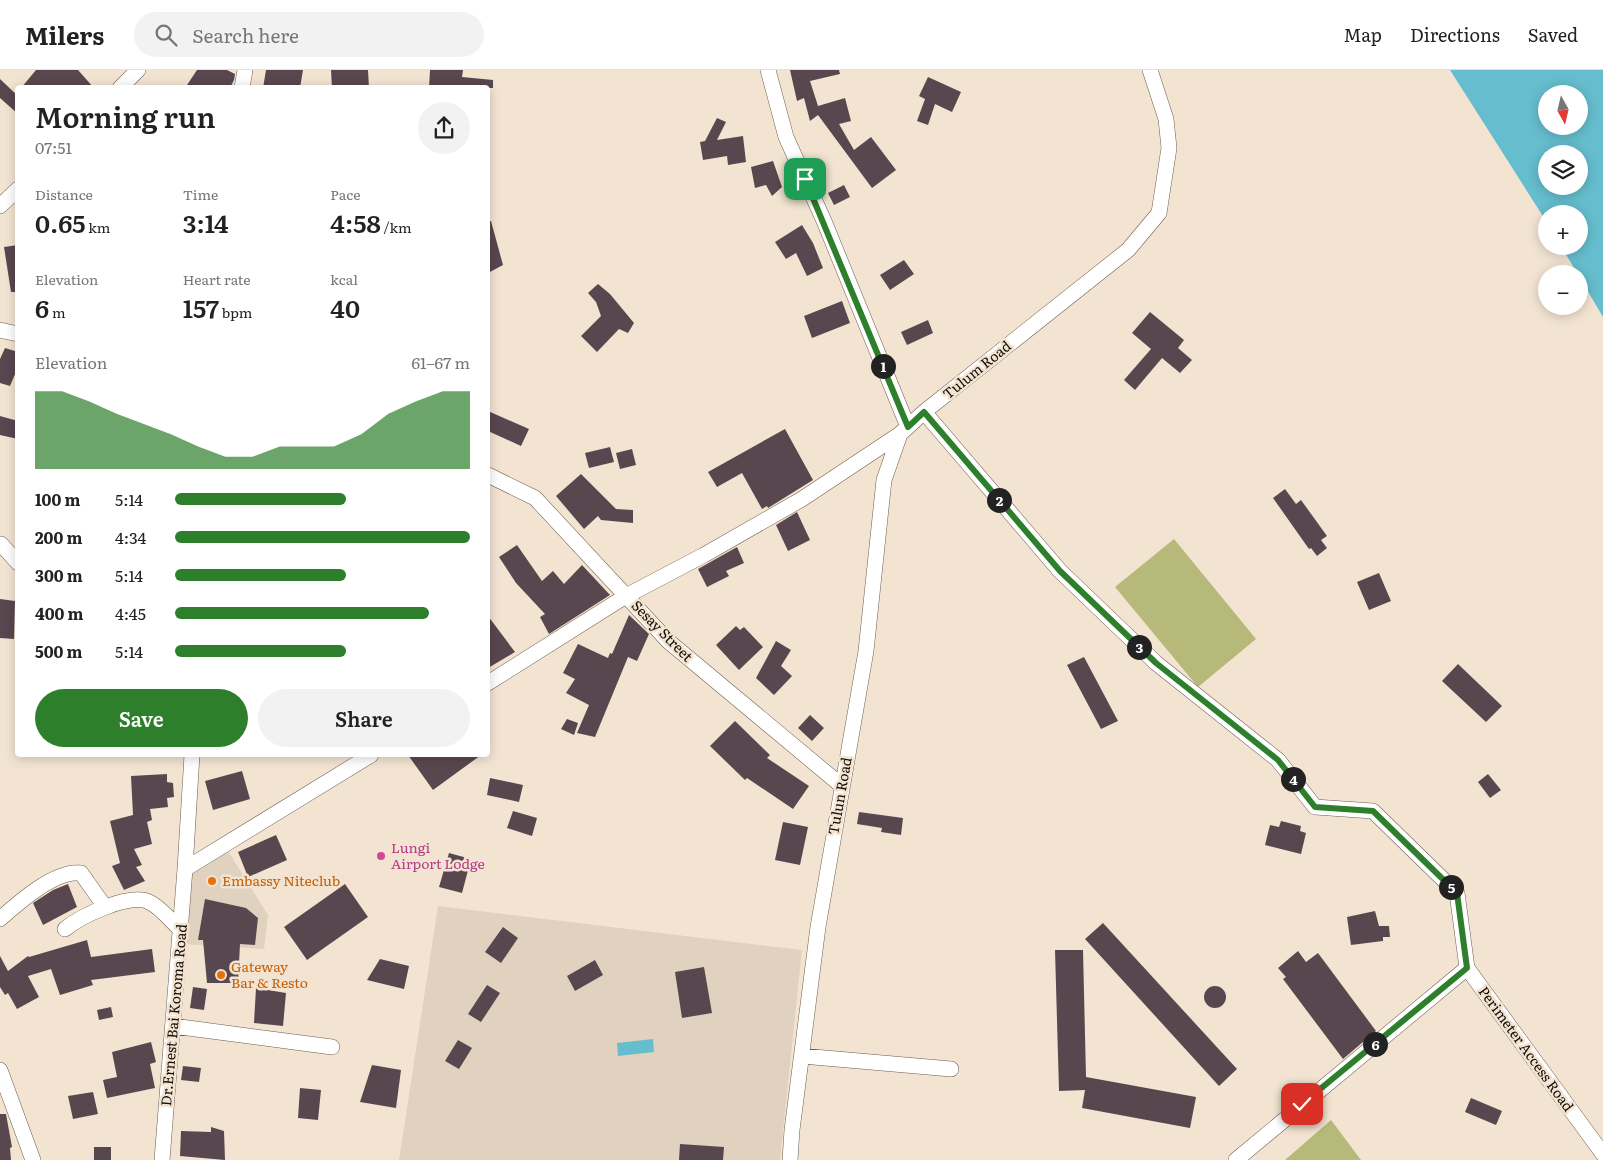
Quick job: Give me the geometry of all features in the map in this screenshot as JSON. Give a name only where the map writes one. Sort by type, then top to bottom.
[{"type":"street","points":[[123,85],[138,70]]},
{"type":"street","points":[[242,85],[245,70]]},
{"type":"street","points":[[768,70],[786,137],[824,221],[904,430]]},
{"type":"street","name":"Tulum Road","points":[[490,682],[626,596],[704,556],[802,499],[904,430],[924,412],[1128,250],[1159,213],[1169,148],[1166,119],[1150,70]]},
{"type":"street","points":[[0,206],[15,192]]},
{"type":"street","points":[[0,330],[15,333]]},
{"type":"street","points":[[924,412],[1060,571],[1156,663],[1278,760],[1315,807],[1373,811],[1457,893],[1467,968],[1236,1160]]},
{"type":"street","name":"Tulun Road","points":[[790,1160],[818,926],[867,643],[884,480],[904,430]]},
{"type":"street","name":"Sesay Street","points":[[490,476],[535,498],[668,641],[842,786]]},
{"type":"street","points":[[1,544],[15,560]]},
{"type":"street","name":"Dr.Ernest Bai Koroma Road","points":[[162,1160],[192,757]]},
{"type":"street","points":[[185,869],[368,757]]},
{"type":"street","points":[[0,919],[27,896],[66,873],[81,873],[106,908]]},
{"type":"street","points":[[65,929],[76,920],[137,898],[150,902],[180,929]]},
{"type":"street","name":"Perimeter Access Road","points":[[1467,968],[1603,1154]]},
{"type":"street","points":[[173,1026],[332,1047]]},
{"type":"street","points":[[802,1056],[950,1069]]},
{"type":"street","points":[[0,1070],[33,1160]]},
{"type":"shaded area","name":"Embassy Niteclub","points":[[227,849],[268,915],[264,949],[183,944],[192,871]]},
{"type":"shaded area","points":[[438,906],[802,950],[780,1160],[399,1160]]},
{"type":"green space","points":[[1174,539],[1256,639],[1198,687],[1115,587]]},
{"type":"green space","points":[[1331,1120],[1361,1160],[1285,1160]]},
{"type":"water","points":[[1450,70],[1603,70],[1603,317],[1588,292],[1588,265],[1572,265],[1566,255],[1588,255],[1588,205],[1538,205],[1538,208]]},
{"type":"water","points":[[653,1039],[654,1052],[618,1056],[617,1043]]},
{"type":"building","points":[[36,70],[78,70],[91,85],[24,85]]},
{"type":"building","points":[[197,70],[227,70],[235,74],[232,85],[187,85]]},
{"type":"building","points":[[266,70],[303,70],[300,85],[264,85]]},
{"type":"building","points":[[331,70],[368,70],[369,85],[332,85]]},
{"type":"building","points":[[430,70],[463,70],[462,77],[493,80],[493,88],[490,88],[490,85],[429,85]]},
{"type":"building","points":[[790,70],[839,70],[840,74],[810,81],[818,106],[845,98],[851,121],[839,124],[854,150],[871,137],[896,170],[872,188],[818,115],[810,121],[804,98],[797,101]]},
{"type":"building","points":[[928,77],[961,92],[952,112],[935,104],[928,125],[917,121],[925,99],[919,96]]},
{"type":"building","points":[[0,79],[15,93],[15,111],[0,98]]},
{"type":"building","points":[[717,118],[726,122],[717,140],[743,136],[746,162],[728,165],[727,156],[703,160],[700,142],[705,141]]},
{"type":"building","points":[[773,161],[782,187],[772,196],[766,185],[755,188],[751,167]]},
{"type":"building","points":[[844,185],[850,197],[834,205],[828,193]]},
{"type":"building","points":[[490,221],[491,221],[503,265],[490,272]]},
{"type":"building","points":[[802,225],[813,243],[823,268],[807,276],[796,253],[786,259],[775,242]]},
{"type":"building","points":[[15,245],[15,292],[11,292],[4,247]]},
{"type":"building","points":[[904,260],[914,274],[890,290],[880,275]]},
{"type":"building","points":[[598,284],[610,294],[634,323],[628,333],[619,329],[597,352],[581,336],[601,316],[596,302],[588,293]]},
{"type":"building","points":[[842,301],[850,323],[812,338],[804,316]]},
{"type":"building","points":[[1150,312],[1184,340],[1178,348],[1192,360],[1180,373],[1162,358],[1135,390],[1124,380],[1151,349],[1132,333]]},
{"type":"building","points":[[928,320],[933,333],[907,345],[901,332]]},
{"type":"building","points":[[5,348],[15,351],[15,374],[10,386],[0,383],[0,359]]},
{"type":"building","points":[[490,412],[529,429],[521,446],[490,432]]},
{"type":"building","points":[[0,416],[15,420],[15,438],[0,435]]},
{"type":"building","points":[[785,429],[813,480],[768,508],[767,506],[762,509],[742,473],[717,487],[708,472]]},
{"type":"building","points":[[610,447],[614,462],[589,468],[585,453]]},
{"type":"building","points":[[632,449],[636,465],[620,469],[616,453]]},
{"type":"building","points":[[581,474],[616,509],[633,510],[633,523],[601,520],[598,516],[584,529],[556,496]]},
{"type":"building","points":[[1285,489],[1296,504],[1301,500],[1327,536],[1321,540],[1327,548],[1317,556],[1311,548],[1309,549],[1273,498]]},
{"type":"building","points":[[797,512],[810,540],[788,551],[776,525]]},
{"type":"building","points":[[517,545],[542,581],[553,571],[564,584],[582,565],[610,595],[549,634],[540,617],[545,614],[516,583],[499,557]]},
{"type":"building","points":[[737,547],[744,563],[726,571],[729,576],[707,587],[698,569]]},
{"type":"building","points":[[1379,573],[1391,601],[1369,610],[1357,582]]},
{"type":"building","points":[[0,599],[15,601],[14,639],[0,638]]},
{"type":"building","points":[[629,615],[649,634],[637,661],[628,657],[595,737],[577,733],[589,705],[566,693],[575,679],[563,673],[578,644],[608,658],[610,653],[612,654]]},
{"type":"building","points":[[490,619],[515,652],[490,667]]},
{"type":"building","points":[[736,626],[740,630],[744,627],[763,647],[739,670],[716,645]]},
{"type":"building","points":[[776,641],[791,650],[781,666],[792,676],[774,695],[756,678]]},
{"type":"building","points":[[1084,657],[1118,721],[1101,729],[1067,665]]},
{"type":"building","points":[[1458,664],[1502,706],[1486,722],[1442,681]]},
{"type":"building","points":[[810,715],[824,728],[812,741],[798,728]]},
{"type":"building","points":[[567,719],[578,723],[574,735],[561,729]]},
{"type":"building","points":[[735,721],[770,755],[767,758],[809,786],[793,809],[747,778],[745,780],[710,746]]},
{"type":"building","points":[[409,757],[478,757],[433,790]]},
{"type":"building","points":[[242,771],[250,799],[213,810],[205,781]]},
{"type":"building","points":[[167,774],[167,782],[173,783],[174,797],[167,798],[168,807],[150,809],[152,820],[147,822],[152,844],[134,849],[142,865],[136,867],[145,881],[124,890],[112,866],[120,863],[110,821],[133,815],[131,776]]},
{"type":"building","points":[[1488,774],[1501,790],[1490,798],[1478,782]]},
{"type":"building","points":[[490,778],[523,785],[519,802],[487,795]]},
{"type":"building","points":[[513,811],[537,818],[532,836],[507,828]]},
{"type":"building","points":[[859,812],[903,818],[901,835],[881,832],[882,828],[857,824]]},
{"type":"building","points":[[1281,821],[1301,826],[1300,831],[1306,833],[1301,854],[1265,845],[1270,825],[1279,827]]},
{"type":"building","points":[[783,822],[808,827],[800,865],[775,860]]},
{"type":"building","points":[[276,835],[287,860],[248,877],[238,852]]},
{"type":"building","points":[[449,853],[471,859],[462,893],[439,887]]},
{"type":"building","points":[[68,884],[77,907],[43,925],[33,903],[53,890]]},
{"type":"building","points":[[345,884],[368,917],[307,960],[284,927]]},
{"type":"building","points":[[205,899],[246,908],[258,918],[255,945],[240,944],[238,983],[207,983],[203,940],[198,940]]},
{"type":"building","points":[[1375,911],[1379,926],[1389,926],[1390,937],[1383,937],[1383,941],[1351,945],[1347,917]]},
{"type":"building","points":[[1103,923],[1237,1069],[1219,1086],[1085,939]]},
{"type":"building","points":[[503,927],[518,938],[501,963],[485,952]]},
{"type":"building","points":[[87,940],[91,957],[152,949],[155,972],[91,980],[93,985],[60,995],[51,969],[28,976],[39,997],[17,1009],[8,993],[5,995],[0,987],[0,956],[8,971],[28,956]]},
{"type":"building","points":[[1055,950],[1083,950],[1086,1077],[1196,1097],[1190,1128],[1082,1108],[1085,1090],[1059,1091]]},
{"type":"building","points":[[1298,951],[1306,962],[1318,953],[1376,1031],[1343,1059],[1283,979],[1286,977],[1278,968]]},
{"type":"building","points":[[380,959],[409,966],[404,989],[367,980]]},
{"type":"building","points":[[595,960],[603,975],[575,991],[567,976]]},
{"type":"building","points":[[704,967],[712,1013],[682,1018],[675,972]]},
{"type":"building","points":[[487,985],[500,993],[481,1022],[468,1014]]},
{"type":"building","points":[[1215,986],[1223,989],[1226,997],[1223,1005],[1215,1008],[1207,1005],[1204,997],[1207,989]]},
{"type":"building","points":[[193,987],[207,989],[204,1010],[190,1008]]},
{"type":"building","points":[[256,988],[286,993],[283,1026],[254,1023]]},
{"type":"building","points":[[111,1007],[113,1017],[99,1020],[97,1010]]},
{"type":"building","points":[[458,1040],[472,1048],[459,1069],[445,1061]]},
{"type":"building","points":[[151,1042],[156,1062],[150,1064],[155,1088],[107,1098],[103,1080],[117,1077],[112,1052]]},
{"type":"building","points":[[372,1065],[401,1070],[396,1108],[360,1102]]},
{"type":"building","points":[[183,1066],[201,1068],[199,1082],[181,1080]]},
{"type":"building","points":[[300,1088],[321,1090],[318,1120],[298,1118]]},
{"type":"building","points":[[93,1092],[98,1114],[73,1119],[68,1096]]},
{"type":"building","points":[[1471,1098],[1502,1111],[1496,1125],[1465,1112]]},
{"type":"building","points":[[0,1114],[6,1114],[12,1147],[10,1148],[11,1160],[0,1160]]},
{"type":"building","points":[[211,1127],[224,1131],[225,1160],[180,1156],[181,1131],[211,1132]]},
{"type":"building","points":[[680,1144],[724,1147],[723,1160],[679,1160]]},
{"type":"building","points":[[94,1147],[111,1147],[111,1160],[94,1160]]},
{"type":"place","name":"Lungi Airport Lodge","points":[[381,856]]},
{"type":"place","name":"Embassy Niteclub","points":[[212,881]]},
{"type":"place","name":"Gateway Bar & Resto","points":[[221,975]]},
{"type":"route","points":[[805,179],[908,427],[924,412],[1060,571],[1156,663],[1278,760],[1315,807],[1373,811],[1457,893],[1467,968],[1302,1104]]}]
